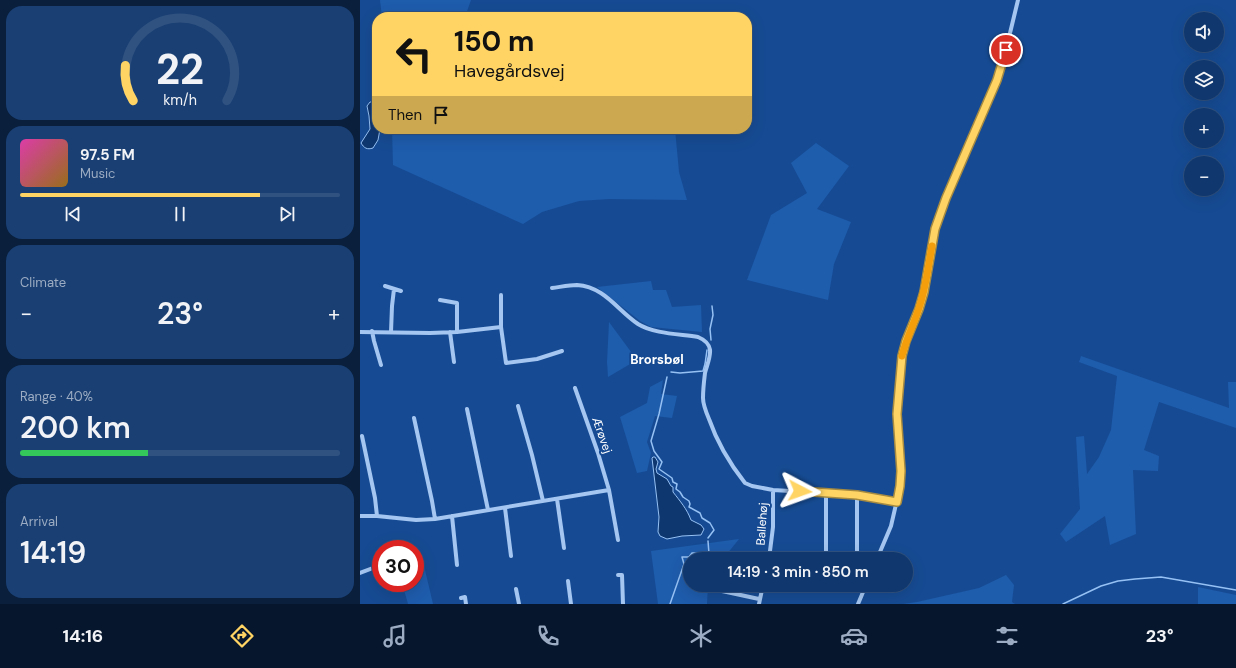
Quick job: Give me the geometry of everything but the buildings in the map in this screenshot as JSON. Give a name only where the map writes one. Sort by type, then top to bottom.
[{"type":"street","points":[[880,552],[891,526],[900,486],[901,471],[897,414],[902,356],[924,292],[935,229],[946,198],[997,80],[1003,62],[1018,0]]},
{"type":"street","points":[[552,288],[576,285],[589,287],[601,293],[638,324],[650,330],[698,337],[704,339],[709,344],[711,352],[705,374],[703,400],[713,431],[745,483],[752,486],[774,490],[857,495],[897,502]]},
{"type":"street","points":[[385,286],[401,291]]},
{"type":"street","points":[[390,332],[394,289]]},
{"type":"street","points":[[501,295],[500,327],[506,364],[562,351]]},
{"type":"street","points":[[440,300],[457,303],[457,332]]},
{"type":"street","points":[[360,332],[457,332],[500,327]]},
{"type":"street","points":[[372,331],[381,365]]},
{"type":"street","points":[[450,332],[454,362]]},
{"type":"street","name":"Ærøvej","points":[[575,388],[598,453],[609,490],[618,540]]},
{"type":"street","points":[[518,406],[543,501]]},
{"type":"street","points":[[467,409],[488,510]]},
{"type":"street","points":[[414,418],[435,519]]},
{"type":"street","points":[[362,436],[375,498],[376,516]]},
{"type":"street","points":[[360,516],[416,520],[435,519],[609,490]]},
{"type":"street","name":"Ballehøj","points":[[769,552],[773,528],[774,490]]},
{"type":"street","points":[[826,493],[826,552]]},
{"type":"street","points":[[857,495],[857,552]]},
{"type":"street","points":[[557,499],[564,548]]},
{"type":"street","points":[[505,508],[511,556]]},
{"type":"street","points":[[452,516],[457,565]]},
{"type":"street","points":[[360,573],[372,569]]},
{"type":"street","points":[[618,575],[622,575],[623,604]]},
{"type":"street","points":[[568,581],[571,604]]},
{"type":"street","points":[[516,589],[519,604]]},
{"type":"street","points":[[725,592],[759,602],[761,592]]},
{"type":"street","points":[[858,604],[863,592]]},
{"type":"street","points":[[461,598],[465,597],[466,604]]},
{"type":"shaded area","points":[[380,0],[471,0],[467,12],[381,12]]},
{"type":"shaded area","points":[[370,102],[372,102],[372,134],[379,134],[378,140],[373,148],[369,149],[361,143],[370,129],[367,106]]},
{"type":"shaded area","points":[[392,134],[675,134],[679,172],[687,200],[609,199],[579,201],[542,212],[523,224],[393,165]]},
{"type":"shaded area","points":[[816,143],[849,166],[817,209],[851,222],[834,264],[828,300],[747,280],[771,215],[807,193],[791,163]]},
{"type":"shaded area","points":[[651,281],[653,290],[666,290],[672,307],[701,305],[702,332],[651,327],[640,321],[597,287]]},
{"type":"shaded area","points":[[609,322],[637,360],[608,377],[607,362]]},
{"type":"shaded area","points":[[1081,356],[1229,408],[1228,382],[1236,382],[1236,428],[1159,402],[1144,450],[1159,456],[1158,471],[1133,470],[1136,534],[1110,545],[1105,516],[1066,542],[1060,534],[1080,509],[1076,437],[1084,436],[1087,474],[1099,457],[1111,430],[1117,376],[1079,362]]},
{"type":"shaded area","points":[[663,380],[661,394],[677,396],[672,418],[655,416],[647,442],[651,453],[647,471],[637,473],[620,417],[647,403],[650,387]]},
{"type":"shaded area","points":[[653,457],[655,457],[658,462],[656,469],[657,473],[667,479],[673,487],[673,492],[691,520],[701,525],[704,529],[701,535],[682,536],[667,539],[660,536],[658,532],[659,517]]},
{"type":"shaded area","points":[[739,539],[729,552],[683,552],[683,592],[708,592],[707,604],[658,604],[651,551]]},
{"type":"shaded area","points":[[424,566],[433,604],[408,604],[405,592],[424,592]]},
{"type":"shaded area","points":[[1006,575],[1014,585],[1012,602],[1015,604],[903,604],[979,588]]},
{"type":"shaded area","points":[[1198,587],[1236,595],[1236,604],[1198,604]]},
{"type":"waterway","points":[[711,340],[710,329],[713,315],[712,306]]},
{"type":"waterway","points":[[671,372],[680,373],[703,371],[707,350]]},
{"type":"waterway","points":[[667,377],[659,414],[651,441],[654,451],[662,462],[659,469],[672,478],[673,482],[677,484],[676,489],[689,501],[689,507],[700,513],[702,518],[710,523],[714,530],[708,538]]},
{"type":"waterway","points":[[670,604],[684,564],[682,557],[689,557],[692,553],[697,553],[700,558],[706,557],[709,554],[708,541]]},
{"type":"waterway","points":[[1063,604],[1101,586],[1118,581],[1135,579],[1161,577],[1236,590]]},
{"type":"slow traffic","points":[[902,356],[924,292],[932,246]]},
{"type":"district","name":"Brorsbøl","points":[[657,359]]},
{"type":"route","points":[[800,491],[857,495],[897,502],[901,471],[897,426],[900,364],[906,341],[924,292],[935,229],[946,198],[997,80],[1006,50]]}]
